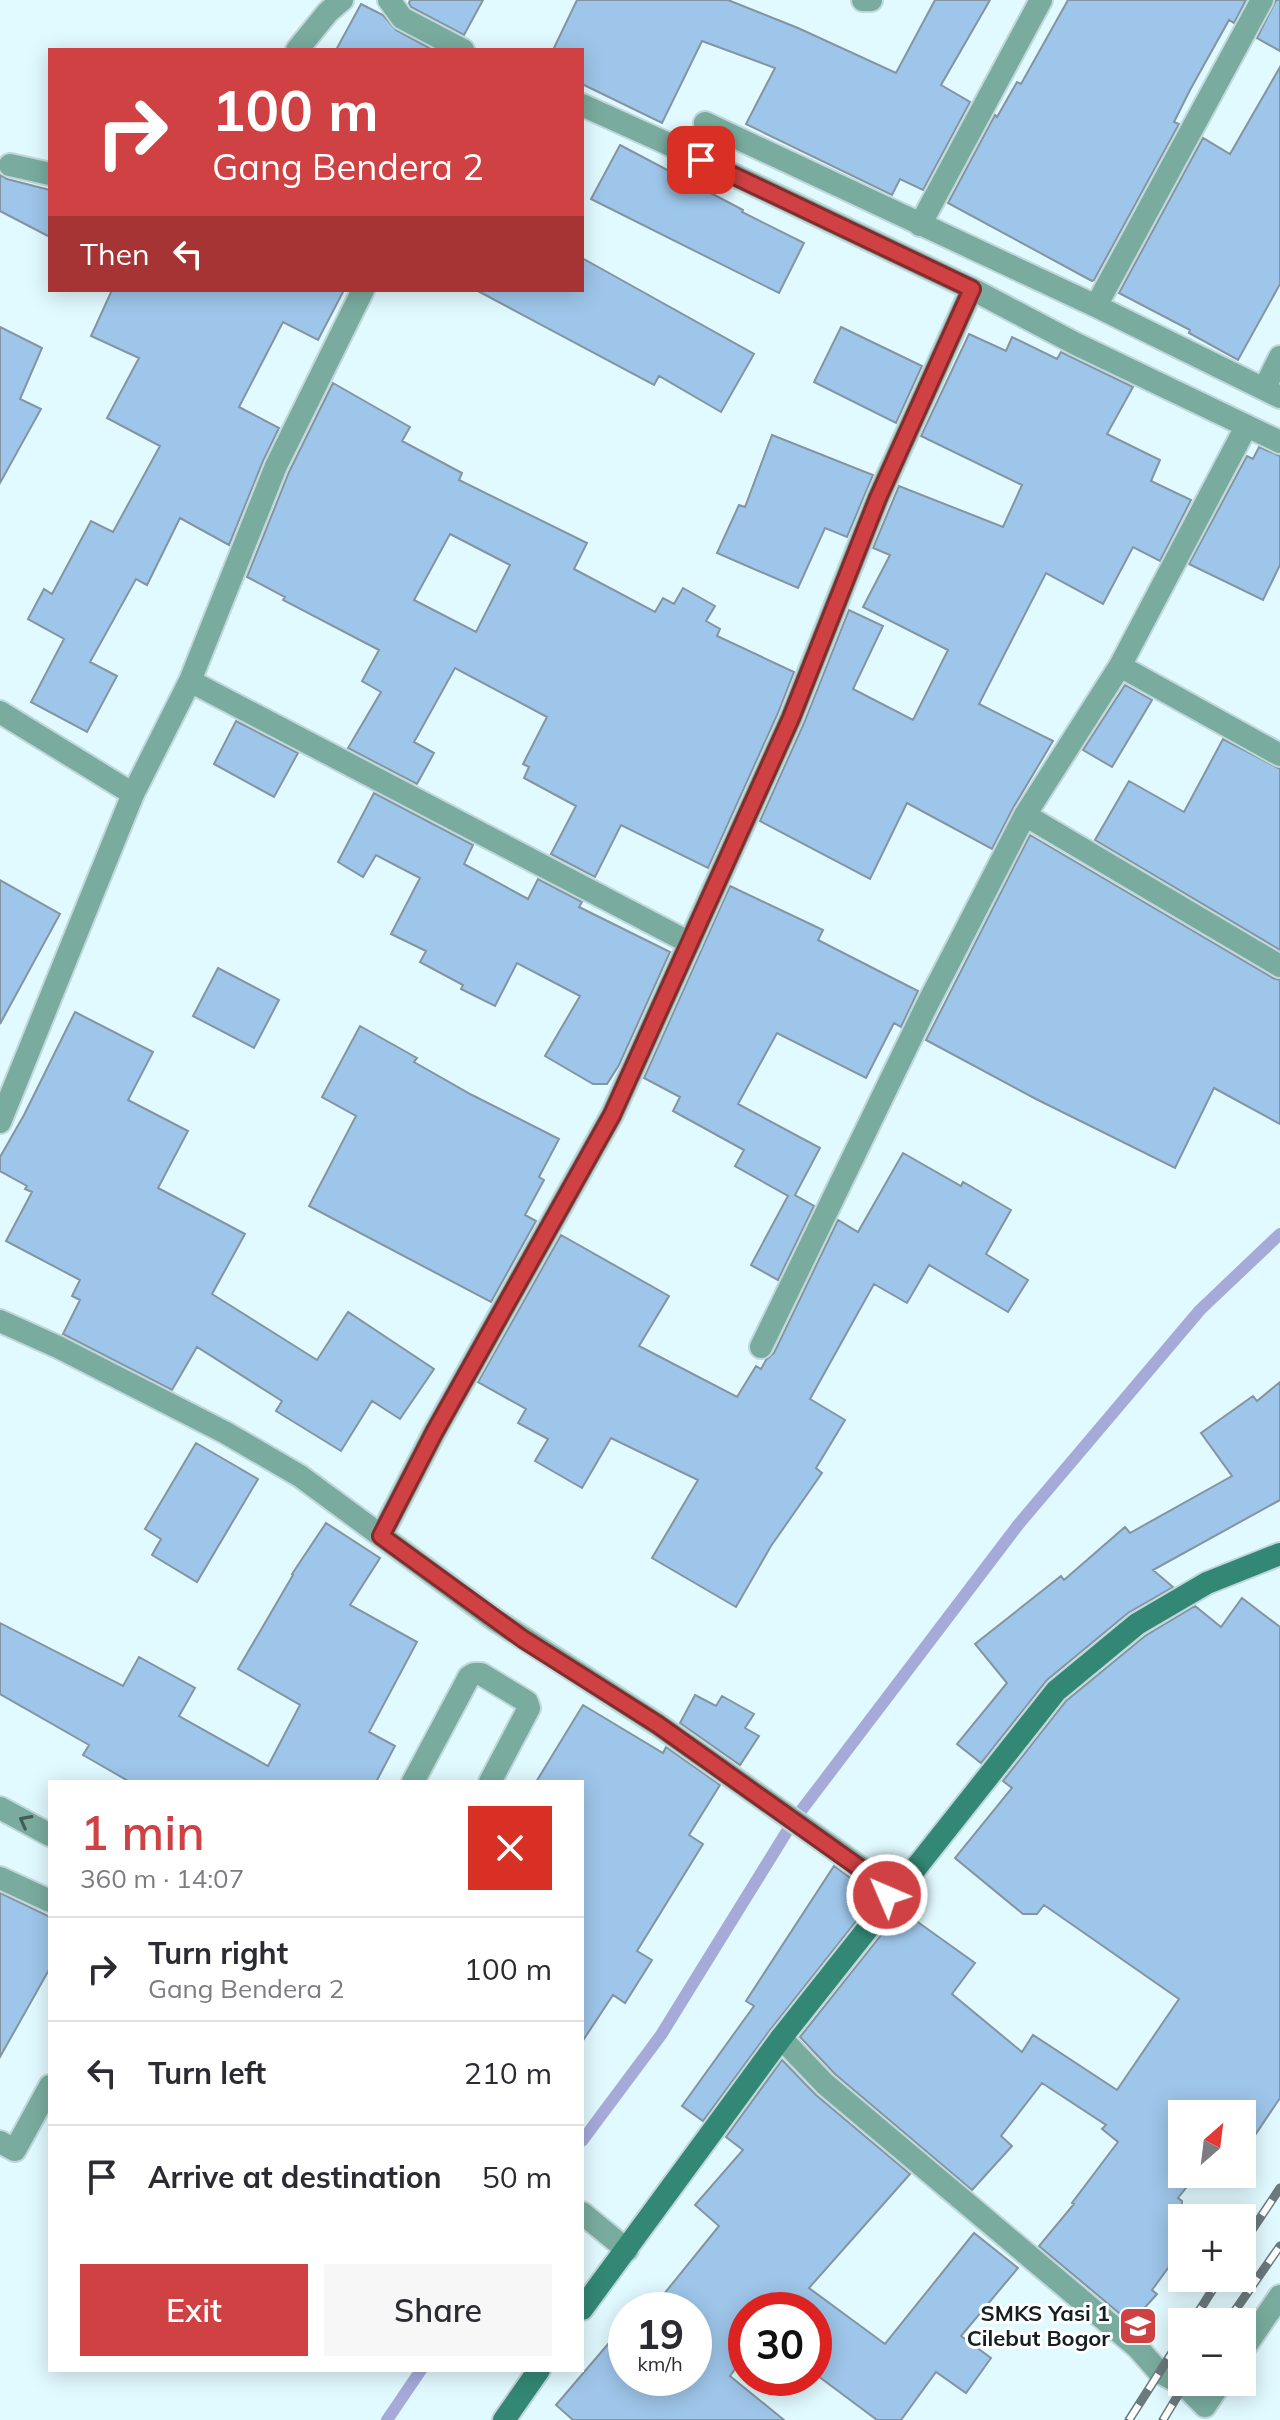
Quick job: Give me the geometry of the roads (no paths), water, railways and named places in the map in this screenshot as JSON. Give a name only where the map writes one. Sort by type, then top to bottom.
[{"type":"main road","points":[[584,2306],[781,2038],[1056,1691],[1137,1624],[1207,1583],[1280,1554]]},
{"type":"main road","points":[[504,2420],[538,2372]]},
{"type":"street","points":[[299,48],[342,0]]},
{"type":"street","points":[[389,0],[402,18],[459,48]]},
{"type":"street","points":[[863,0],[871,0]]},
{"type":"street","points":[[920,225],[1041,0]]},
{"type":"street","points":[[1096,306],[1262,0]]},
{"type":"street","points":[[584,106],[972,289],[1076,344],[1280,442]]},
{"type":"street","points":[[705,123],[1096,306],[1272,393],[1280,357]]},
{"type":"street","points":[[10,165],[48,174]]},
{"type":"street","points":[[381,1536],[442,1419],[612,1115],[791,718],[878,498],[972,289]]},
{"type":"street","points":[[0,1122],[133,794],[190,681],[276,466],[362,292]]},
{"type":"street","points":[[761,1347],[925,1009],[1025,815],[1120,666],[1246,427]]},
{"type":"street","points":[[1120,666],[1280,755]]},
{"type":"street","points":[[190,681],[690,943]]},
{"type":"street","points":[[0,712],[133,794]]},
{"type":"street","points":[[1025,815],[1280,966]]},
{"type":"street","points":[[0,1321],[58,1347],[226,1433],[300,1476],[523,1639],[657,1724],[885,1886],[885,1907]]},
{"type":"street","points":[[414,1780],[469,1677],[474,1674],[481,1674],[527,1702],[529,1708],[491,1780]]},
{"type":"street","points":[[0,1808],[48,1834]]},
{"type":"street","points":[[0,1878],[48,1900]]},
{"type":"street","points":[[781,2038],[825,2084],[1137,2347],[1159,2372],[1184,2385],[1201,2413],[1212,2396]]},
{"type":"street","points":[[0,2142],[15,2150],[48,2090]]},
{"type":"street","points":[[584,2215],[627,2250]]},
{"type":"street","points":[[1256,2331],[1280,2296]]},
{"type":"waterway","points":[[584,2138],[661,2035],[794,1820],[1018,1525],[1200,1310],[1280,1234]]},
{"type":"waterway","points":[[387,2420],[420,2372]]},
{"type":"railway","points":[[1256,2224],[1280,2188]]},
{"type":"railway","points":[[1237,2308],[1280,2246]]},
{"type":"railway","points":[[1201,2308],[1211,2292]]},
{"type":"railway","points":[[1129,2420],[1168,2359]]},
{"type":"railway","points":[[1163,2420],[1178,2396]]},
{"type":"place","name":"SMKS Yasi 1 Cilebut Bogor","points":[[1138,2326]]}]
